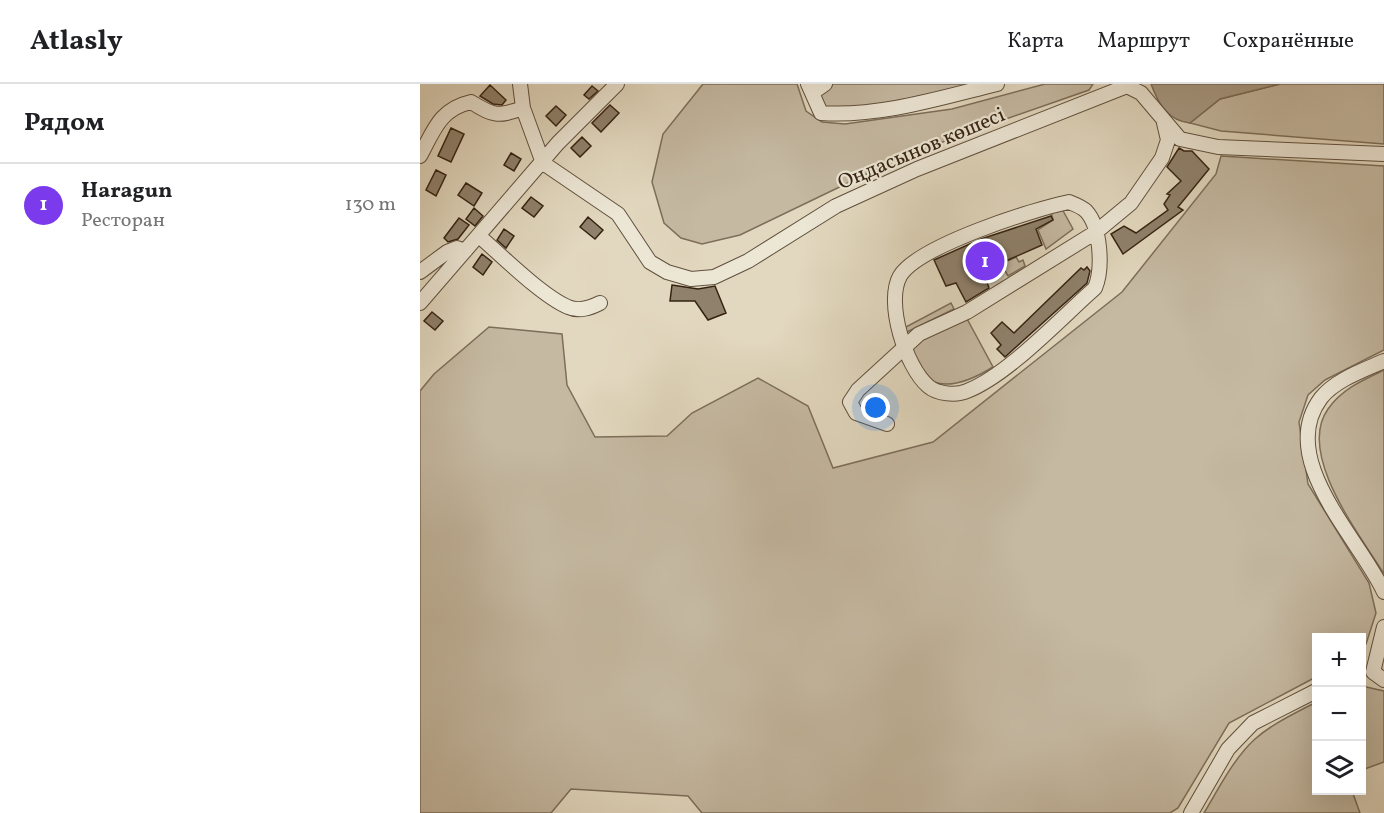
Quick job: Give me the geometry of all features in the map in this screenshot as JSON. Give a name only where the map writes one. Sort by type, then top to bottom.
[{"type":"street","points":[[520,84],[523,108],[543,163]]},
{"type":"street","points":[[420,303],[543,163],[558,142],[617,84]]},
{"type":"street","points":[[825,84],[810,88],[821,113],[842,114],[907,105],[997,84]]},
{"type":"street","points":[[1143,84],[1153,109]]},
{"type":"street","name":"Оңдасынов көшесі","points":[[543,163],[618,214],[650,262],[667,272],[691,279],[714,278],[748,261],[836,206],[1104,90],[1127,86],[1141,93],[1180,139],[1218,147],[1384,154]]},
{"type":"street","points":[[420,156],[442,116],[456,106],[471,102],[492,115],[502,116],[523,108]]},
{"type":"street","points":[[887,424],[856,414],[850,402],[858,390],[919,334],[967,312],[1096,232],[1131,203],[1154,174],[1168,140],[1163,120]]},
{"type":"street","points":[[1069,202],[1086,211],[1096,232],[1100,276],[1095,288],[989,379],[966,392],[948,394],[930,388],[920,377],[905,345],[895,314],[893,296],[901,275],[934,248],[1046,206],[1069,202]]},
{"type":"street","points":[[478,236],[526,277],[569,308],[588,309],[600,303]]},
{"type":"street","points":[[420,272],[447,252],[457,248],[465,251]]},
{"type":"street","points":[[1384,361],[1345,380],[1322,397],[1311,418],[1308,439],[1311,461],[1327,502],[1384,592]]},
{"type":"street","points":[[1373,676],[1384,627]]},
{"type":"street","points":[[1191,813],[1228,749],[1253,723],[1312,694]]},
{"type":"shaded area","points":[[703,84],[797,84],[806,111],[822,122],[845,124],[952,109],[1045,84],[1093,84],[1089,90],[960,135],[881,167],[740,235],[702,244],[681,238],[664,223],[652,182],[663,134]]},
{"type":"shaded area","points":[[813,84],[976,84],[854,110],[824,108]]},
{"type":"shaded area","points":[[1151,84],[1280,84],[1220,99],[1190,123],[1176,119],[1165,110]]},
{"type":"shaded area","points":[[1280,84],[1384,84],[1384,144],[1221,131],[1190,123],[1220,99]]},
{"type":"shaded area","points":[[1221,156],[1384,166],[1384,350],[1325,380],[1308,395],[1299,422],[1308,484],[1369,583],[1376,613],[1366,644],[1366,633],[1312,633],[1312,679],[1229,723],[1178,808],[1170,813],[702,813],[688,796],[571,789],[551,813],[420,813],[420,391],[434,374],[489,327],[562,334],[567,385],[595,437],[667,436],[692,413],[758,378],[808,406],[833,468],[933,442],[1122,292],[1216,174]]},
{"type":"shaded area","points":[[1061,207],[1073,229],[1046,249],[1038,230],[1053,220],[1051,212]]},
{"type":"shaded area","points":[[1016,257],[1019,262],[1023,260],[1025,266],[1008,276],[1001,264]]},
{"type":"shaded area","points":[[951,303],[954,309],[907,332],[904,328]]},
{"type":"shaded area","points":[[965,315],[993,367],[966,381],[956,383],[936,383],[928,379],[918,368],[909,344]]},
{"type":"shaded area","points":[[1384,370],[1384,574],[1335,494],[1325,471],[1320,448],[1320,427],[1328,409],[1340,396],[1353,386]]},
{"type":"shaded area","points":[[1366,687],[1384,691],[1384,762],[1366,769]]},
{"type":"shaded area","points":[[1312,704],[1312,795],[1353,795],[1360,813],[1204,813],[1247,747],[1277,723]]},
{"type":"building","points":[[490,85],[506,100],[502,105],[493,104],[480,96]]},
{"type":"building","points":[[592,86],[598,91],[589,99],[584,95]]},
{"type":"building","points":[[610,105],[619,113],[601,132],[592,123]]},
{"type":"building","points":[[556,106],[566,115],[556,126],[546,116]]},
{"type":"building","points":[[451,128],[464,134],[451,162],[438,156]]},
{"type":"building","points":[[582,137],[591,146],[580,157],[571,148]]},
{"type":"building","points":[[1179,148],[1192,151],[1209,169],[1178,207],[1183,210],[1123,254],[1111,234],[1124,226],[1136,233],[1168,210],[1164,204],[1170,195],[1167,194],[1181,181],[1167,167]]},
{"type":"building","points":[[511,153],[521,159],[514,171],[504,165]]},
{"type":"building","points":[[436,170],[446,175],[436,196],[426,190]]},
{"type":"building","points":[[466,183],[482,193],[474,206],[458,195]]},
{"type":"building","points":[[531,197],[543,206],[534,217],[522,208]]},
{"type":"building","points":[[474,208],[483,216],[475,226],[466,219]]},
{"type":"building","points":[[1051,216],[1053,220],[1036,229],[1042,245],[983,271],[989,288],[966,302],[956,283],[946,286],[934,260],[981,239]]},
{"type":"building","points":[[588,217],[603,230],[595,239],[580,227]]},
{"type":"building","points":[[459,218],[469,225],[458,239],[448,242],[444,238]]},
{"type":"building","points":[[504,229],[514,236],[506,248],[497,240]]},
{"type":"building","points":[[482,254],[492,262],[483,275],[473,267]]},
{"type":"building","points":[[1087,267],[1090,271],[1087,283],[1005,357],[997,349],[1001,345],[991,333],[1002,322],[1014,333],[1081,268],[1084,270]]},
{"type":"building","points":[[672,285],[698,289],[715,286],[726,313],[708,320],[695,301],[670,301]]},
{"type":"building","points":[[432,312],[443,321],[435,330],[424,321]]},
{"type":"place","name":"Haragun","points":[[985,261]]}]
